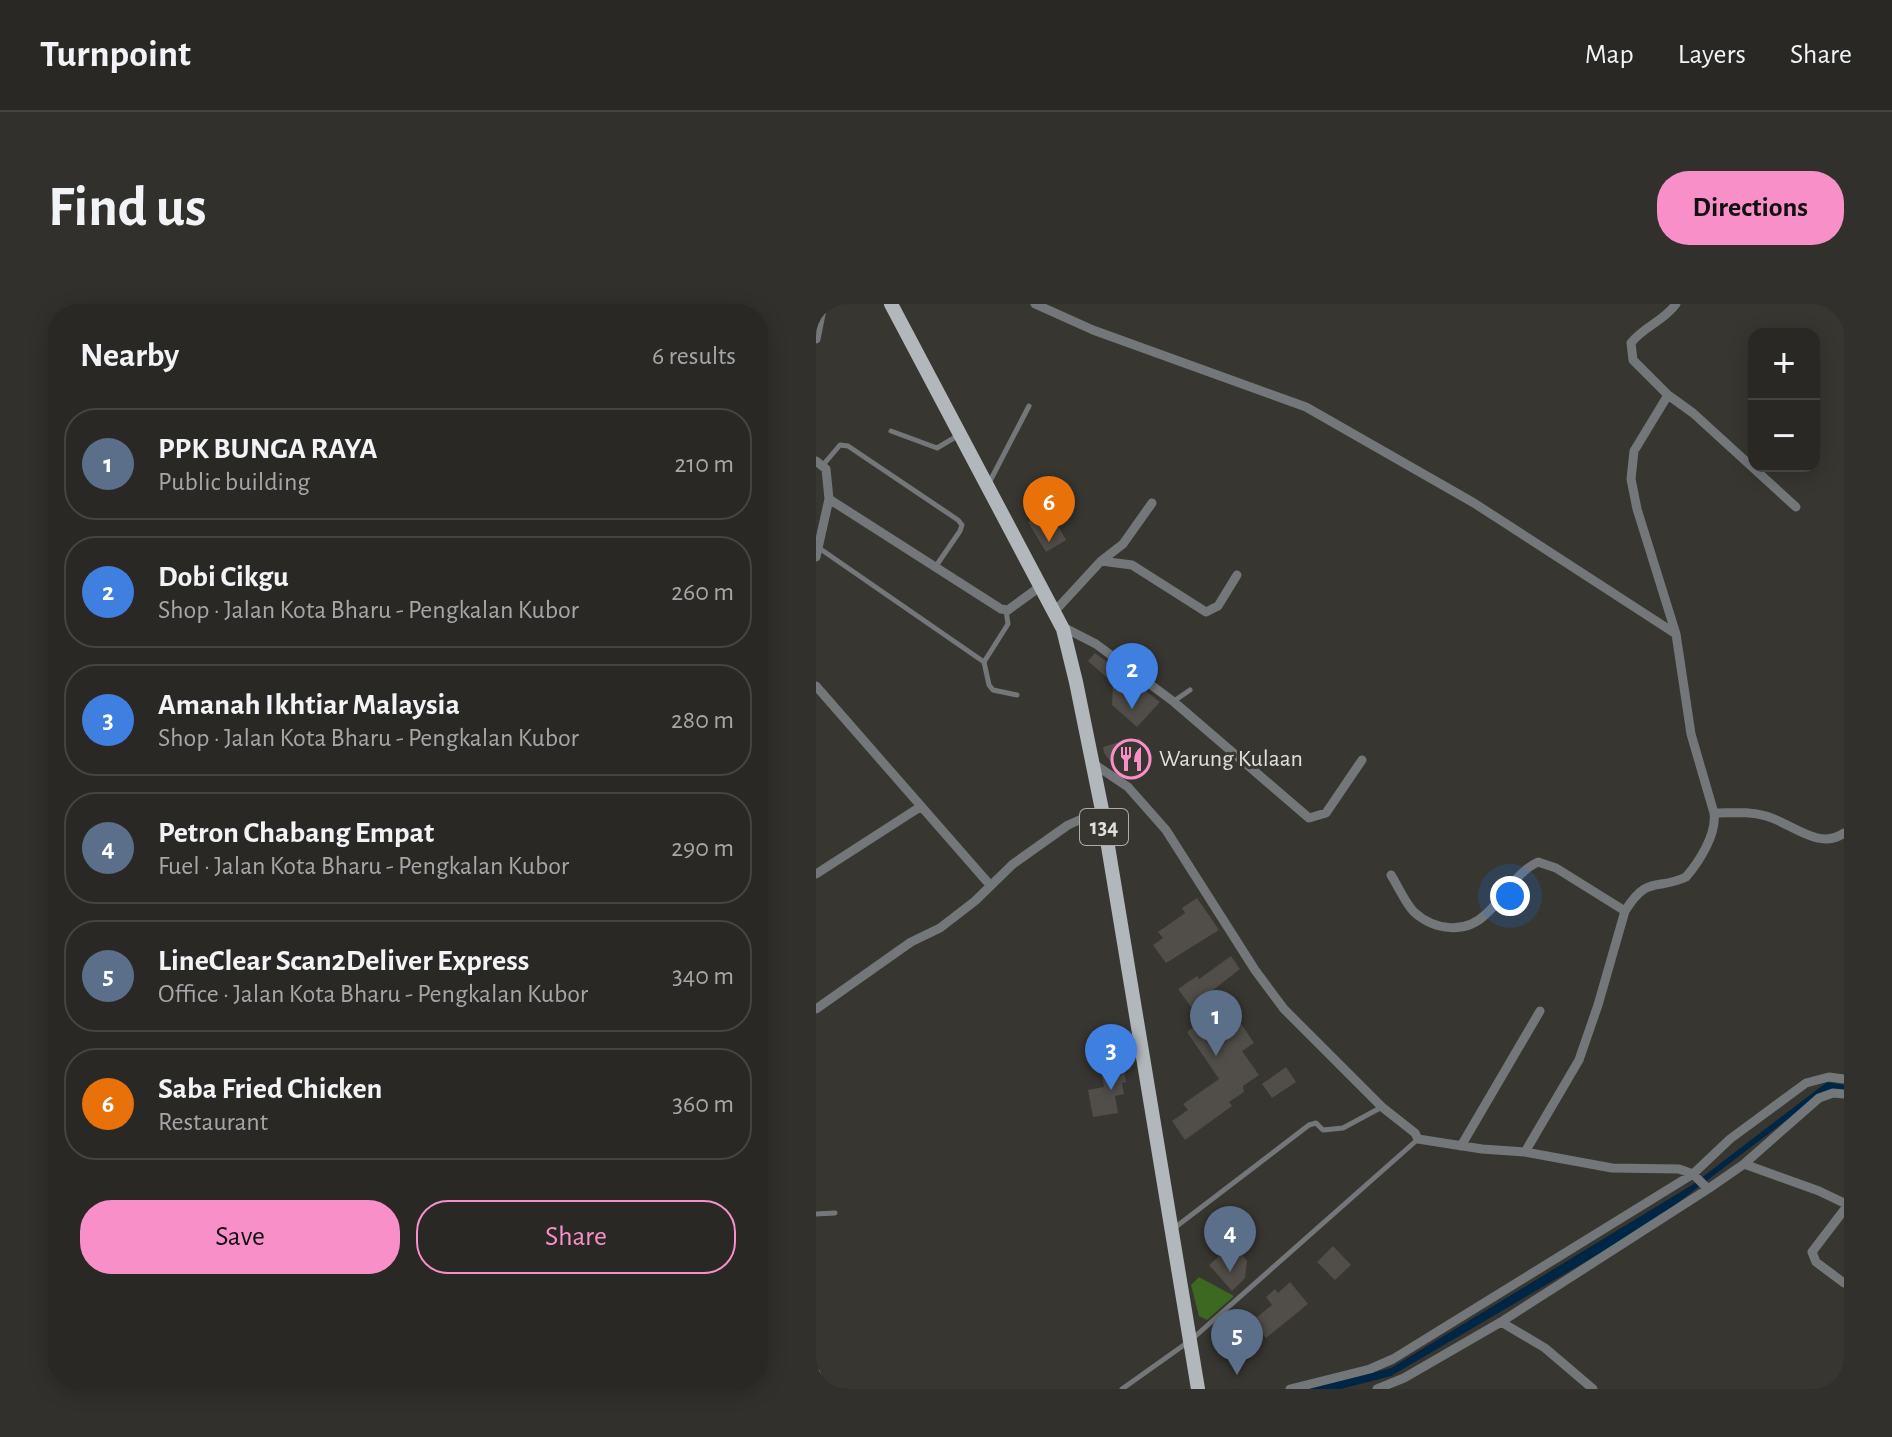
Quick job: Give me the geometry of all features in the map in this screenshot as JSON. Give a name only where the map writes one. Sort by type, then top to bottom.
[{"type":"main road","name":"134","points":[[891,304],[1061,626],[1076,682],[1102,810],[1198,1389]]},
{"type":"street","points":[[816,339],[823,304]]},
{"type":"street","points":[[1035,304],[1093,330],[1306,407],[1474,503],[1676,634]]},
{"type":"street","points":[[1676,304],[1662,319],[1637,336],[1630,348],[1633,360],[1668,395],[1693,413],[1796,507]]},
{"type":"street","points":[[1525,1152],[1579,1060],[1625,911],[1648,886],[1686,877],[1714,827],[1714,813],[1691,734],[1676,634],[1637,509],[1631,471],[1637,443],[1668,395]]},
{"type":"street","points":[[817,552],[829,499],[826,472],[820,463]]},
{"type":"street","points":[[829,499],[1006,610],[1041,586]]},
{"type":"street","points":[[1054,612],[1101,561],[1123,544],[1152,503]]},
{"type":"street","points":[[1101,561],[1132,565],[1206,612],[1218,606],[1237,575]]},
{"type":"street","points":[[1061,626],[1096,644],[1174,702],[1309,818],[1326,813],[1362,760]]},
{"type":"street","points":[[816,686],[990,885]]},
{"type":"street","points":[[1091,762],[1117,778],[1143,802],[1173,840],[1255,970],[1284,1009],[1418,1139],[1525,1152],[1612,1168],[1679,1169],[1701,1181]]},
{"type":"street","points":[[816,874],[920,807]]},
{"type":"street","points":[[816,1009],[911,942],[940,928],[1013,864],[1068,825],[1102,810]]},
{"type":"street","points":[[1714,813],[1744,812],[1770,817],[1822,840],[1844,833]]},
{"type":"street","points":[[1391,875],[1414,912],[1442,928],[1466,928],[1485,916],[1527,868],[1538,862],[1556,868],[1625,911]]},
{"type":"street","points":[[1461,1146],[1540,1011]]},
{"type":"street","points":[[1377,1389],[1404,1378],[1501,1322],[1701,1181],[1730,1139],[1806,1083],[1829,1077],[1844,1079]]},
{"type":"street","points":[[1290,1389],[1370,1369],[1393,1359],[1701,1181],[1744,1164],[1819,1098],[1833,1093],[1844,1094]]},
{"type":"street","points":[[1744,1164],[1844,1203]]},
{"type":"street","points":[[1844,1210],[1812,1252],[1816,1262],[1844,1283]]},
{"type":"street","points":[[1501,1322],[1545,1348],[1593,1389]]},
{"type":"street","points":[[816,1373],[821,1389]]},
{"type":"lane","points":[[988,486],[1029,406]]},
{"type":"lane","points":[[891,431],[937,448],[960,434]]},
{"type":"lane","points":[[820,463],[840,445],[848,446],[958,520],[962,525],[960,531],[935,567]]},
{"type":"lane","points":[[817,552],[984,662],[993,690],[1017,695]]},
{"type":"lane","points":[[984,662],[1008,624],[1006,610]]},
{"type":"lane","points":[[1174,702],[1190,690]]},
{"type":"lane","points":[[1172,1229],[1309,1125],[1316,1123],[1323,1130],[1343,1128],[1382,1107]]},
{"type":"lane","points":[[1122,1389],[1191,1340],[1418,1139]]},
{"type":"lane","points":[[816,1214],[835,1213]]},
{"type":"green space","points":[[1199,1277],[1234,1296],[1207,1320],[1199,1316],[1191,1285]]},
{"type":"water","points":[[1827,1082],[1844,1085],[1844,1092],[1801,1109],[1659,1217],[1614,1245],[1391,1376],[1341,1389],[1308,1389],[1391,1368],[1692,1185]]},
{"type":"building","points":[[1048,509],[1066,540],[1046,552],[1028,522]]},
{"type":"building","points":[[1095,653],[1160,702],[1137,727],[1112,705],[1113,683],[1088,661]]},
{"type":"building","name":"Warung Kulaan","points":[[1139,738],[1153,757],[1126,777],[1104,753],[1103,747],[1119,742],[1124,749]]},
{"type":"building","points":[[1197,898],[1219,930],[1166,963],[1153,945],[1163,938],[1158,932],[1185,913],[1182,908]]},
{"type":"building","points":[[1231,956],[1240,969],[1191,1007],[1178,989],[1197,976],[1199,979]]},
{"type":"building","points":[[1230,1007],[1254,1043],[1242,1051],[1259,1075],[1243,1086],[1244,1092],[1229,1102],[1232,1106],[1185,1140],[1172,1121],[1188,1110],[1183,1104],[1219,1079],[1187,1032],[1204,1019],[1206,1023]]},
{"type":"building","points":[[1118,1039],[1126,1082],[1122,1083],[1124,1094],[1115,1096],[1118,1113],[1093,1117],[1088,1090],[1104,1087],[1096,1043]]},
{"type":"building","points":[[1286,1067],[1296,1082],[1272,1098],[1262,1084]]},
{"type":"building","points":[[1333,1246],[1351,1265],[1335,1280],[1317,1262]]},
{"type":"building","points":[[1239,1251],[1247,1261],[1245,1278],[1232,1291],[1209,1265],[1224,1252],[1230,1259]]},
{"type":"building","points":[[1290,1282],[1308,1304],[1266,1338],[1252,1321],[1272,1305],[1266,1297],[1275,1289],[1278,1293]]},
{"type":"place","name":"Saba Fried Chicken","points":[[1049,542]]},
{"type":"place","name":"Dobi Cikgu","points":[[1132,709]]},
{"type":"place","name":"Warung Kulaan","points":[[1131,759]]},
{"type":"place","name":"PPK BUNGA RAYA","points":[[1216,1056]]},
{"type":"place","name":"Amanah Ikhtiar Malaysia","points":[[1111,1090]]},
{"type":"place","name":"Petron Chabang Empat","points":[[1230,1272]]},
{"type":"place","name":"LineClear Scan2Deliver Express","points":[[1237,1375]]}]
